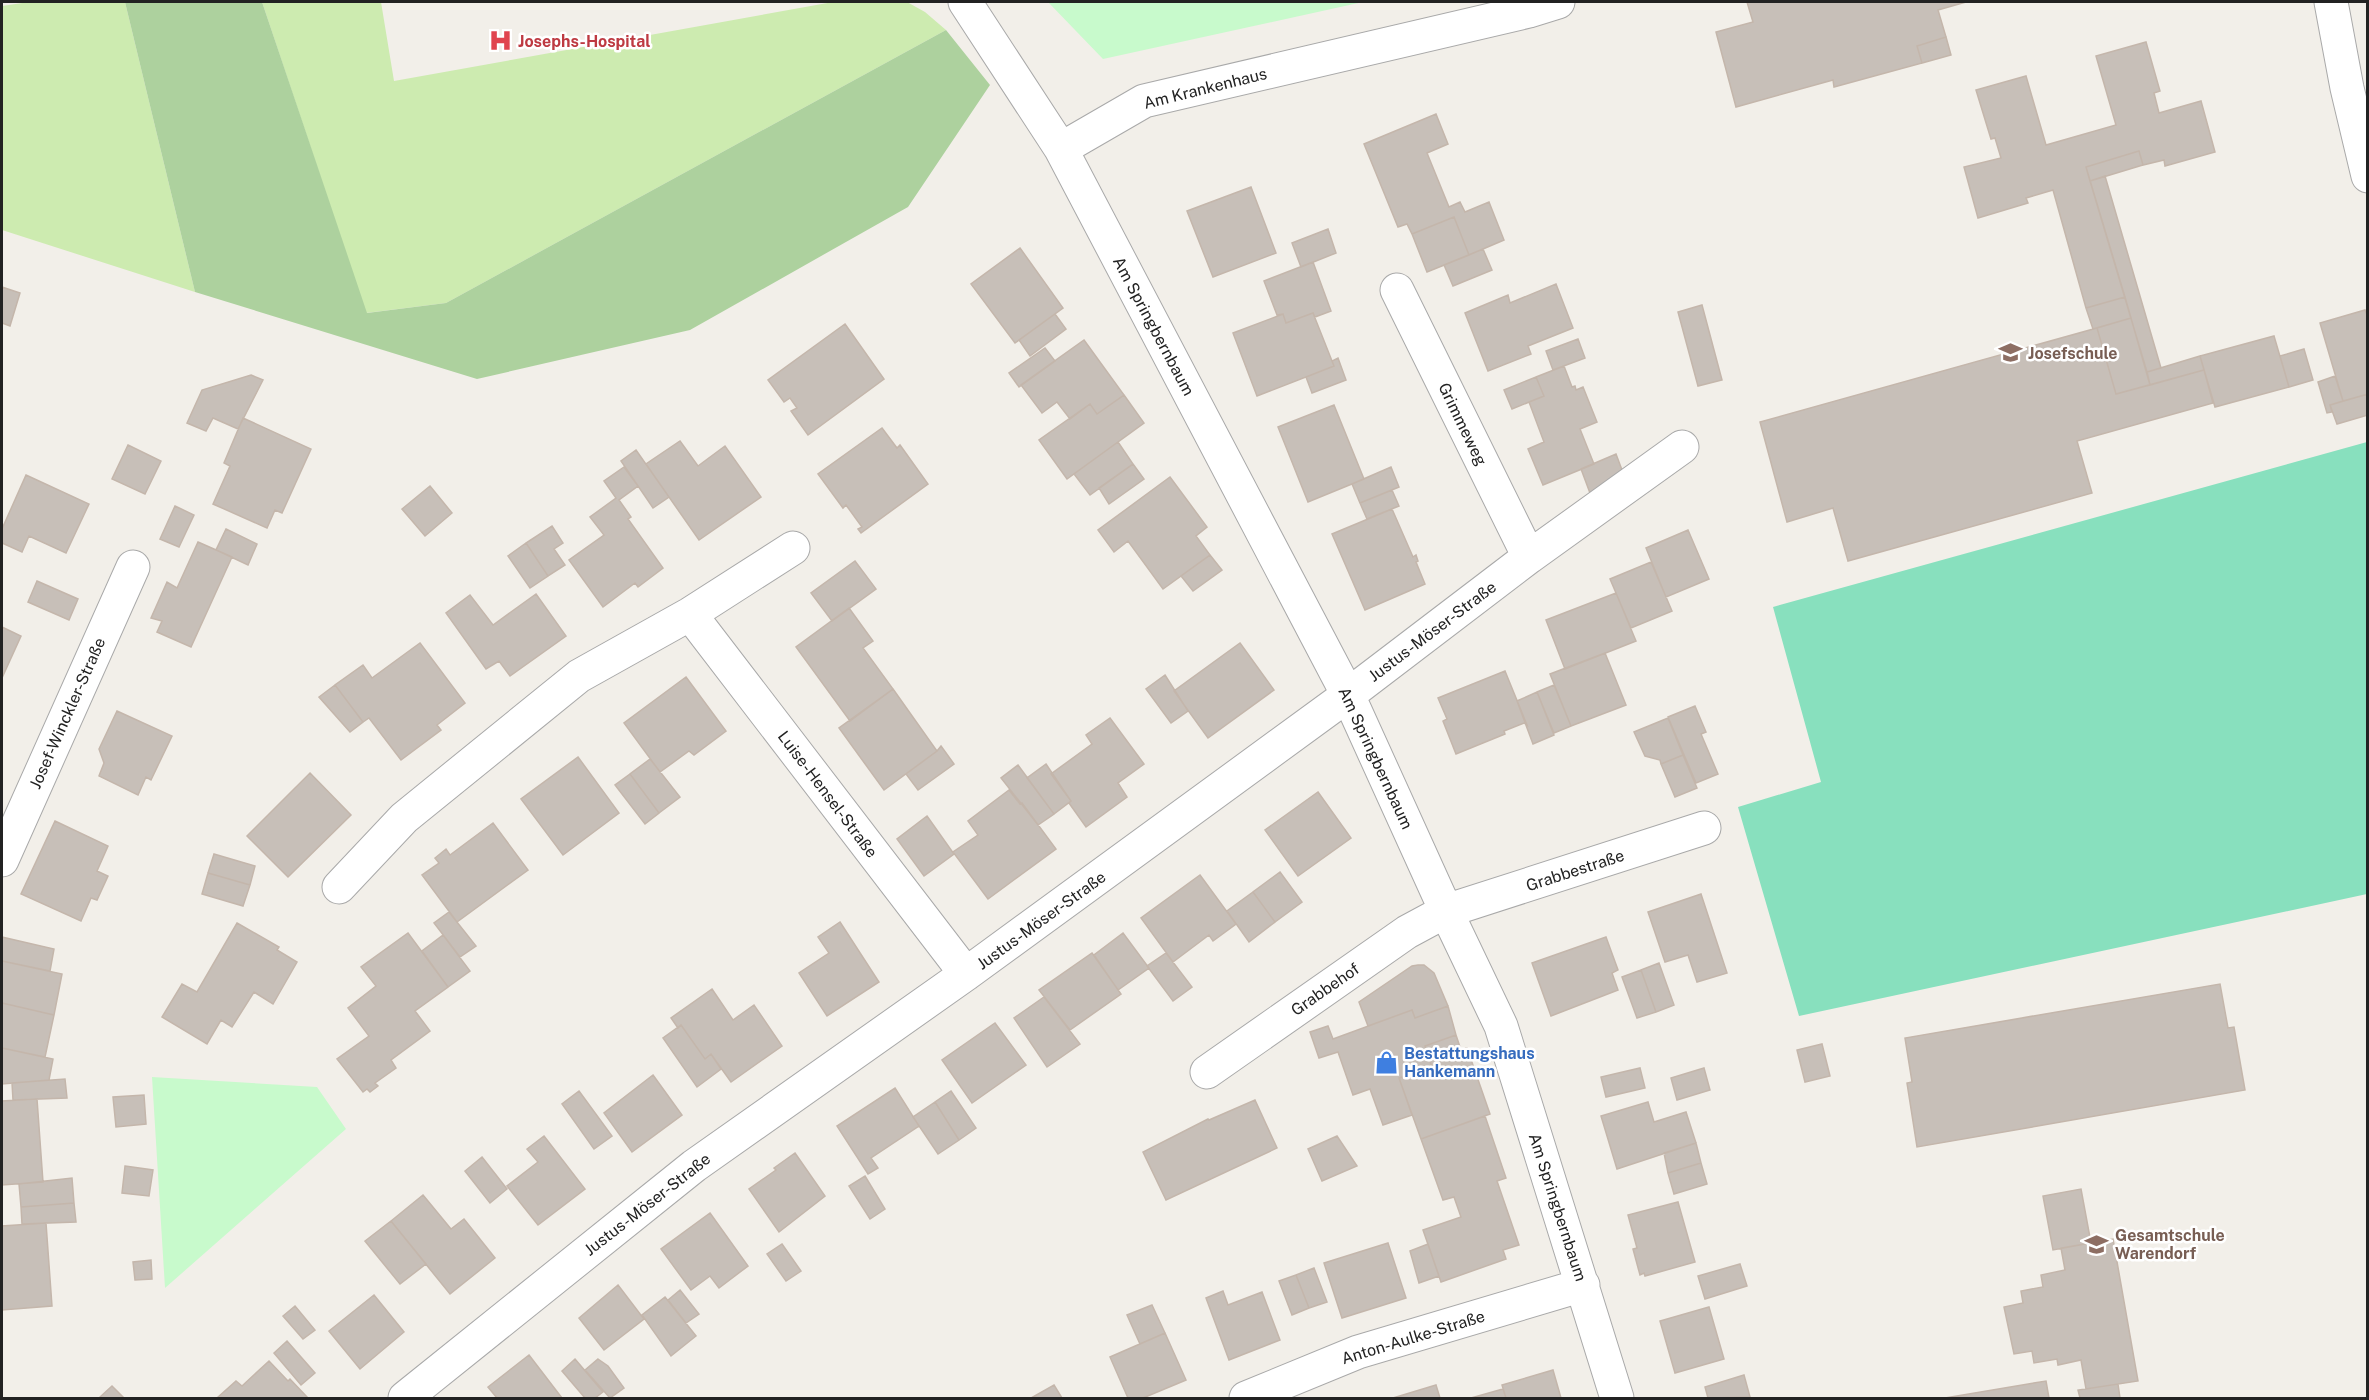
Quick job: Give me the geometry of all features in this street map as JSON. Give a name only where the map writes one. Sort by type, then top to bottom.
[{"type":"street","points":[[965,2],[1061,149]]},
{"type":"street","points":[[2331,2],[2357,85],[2367,176]]},
{"type":"street","name":"Am Krankenhaus","points":[[1061,149],[1144,101],[1544,6]]},
{"type":"street","name":"Am Springbernbaum","points":[[1061,149],[1348,696],[1501,1026],[1617,1398]]},
{"type":"street","name":"Grimmeweg","points":[[1397,290],[1529,557]]},
{"type":"street","name":"Justus-Möser-Straße","points":[[417,1395],[694,1166],[966,975],[1348,696],[1529,557],[1682,447]]},
{"type":"street","points":[[339,887],[404,818],[579,676],[690,614],[793,548]]},
{"type":"street","name":"Josef-Winckler-Straße","points":[[2,860],[133,567]]},
{"type":"street","name":"Luise-Hensel-Straße","points":[[690,614],[966,975]]},
{"type":"street","name":"Grabbestraße","points":[[1446,911],[1704,828]]},
{"type":"street","name":"Grabbehof","points":[[1208,1072],[1407,933],[1446,911]]},
{"type":"street","name":"Anton-Aulke-Straße","points":[[1246,1398],[1358,1352],[1583,1285]]},
{"type":"green space","points":[[29,2],[125,2],[195,292],[2,230],[2,6]]},
{"type":"green space","points":[[125,2],[262,2],[367,313],[446,303],[946,30],[990,85],[908,207],[690,330],[477,379],[195,292]]},
{"type":"green space","points":[[262,2],[381,2],[394,81],[833,2],[907,2],[925,12],[946,30],[446,303],[366,313]]},
{"type":"green space","points":[[1048,2],[1363,2],[1103,59]]},
{"type":"green space","points":[[2367,442],[2367,894],[1799,1016],[1738,807],[1821,782],[1773,607]]},
{"type":"green space","points":[[152,1077],[317,1087],[346,1129],[165,1288]]},
{"type":"building","points":[[1747,2],[1966,2],[1938,10],[1946,37],[1917,46],[1922,63],[1834,87],[1833,80],[1736,107],[1716,32],[1753,22]]},
{"type":"building","points":[[1946,37],[1951,55],[1922,63],[1917,46]]},
{"type":"building","points":[[2146,42],[2160,91],[2154,93],[2159,113],[2201,101],[2215,152],[2165,166],[2164,160],[2143,165],[2139,151],[2086,167],[2125,297],[2086,308],[2053,190],[2026,198],[2028,203],[1978,218],[1964,167],[2001,158],[1995,138],[1991,139],[1976,90],[2026,76],[2046,145],[2116,125],[2096,56]]},
{"type":"building","points":[[1436,114],[1448,144],[1427,153],[1449,207],[1460,202],[1465,212],[1489,202],[1504,240],[1469,255],[1454,217],[1412,234],[1407,224],[1398,227],[1364,144]]},
{"type":"building","points":[[2139,151],[2143,165],[2090,181],[2086,167]]},
{"type":"building","points":[[2105,176],[2161,368],[2147,372],[2090,181]]},
{"type":"building","points":[[1251,187],[1276,253],[1213,277],[1187,211]]},
{"type":"building","points":[[1454,217],[1469,255],[1427,272],[1412,234]]},
{"type":"building","points":[[1328,229],[1336,253],[1301,267],[1292,243]]},
{"type":"building","points":[[1020,248],[1063,308],[1015,343],[971,284]]},
{"type":"building","points":[[1483,249],[1492,270],[1453,286],[1444,265]]},
{"type":"building","points":[[1313,262],[1331,311],[1315,317],[1313,313],[1286,323],[1283,314],[1277,315],[1264,281]]},
{"type":"building","points":[[1556,284],[1573,328],[1528,346],[1531,354],[1488,371],[1465,313],[1508,295],[1510,303]]},
{"type":"building","points":[[2,287],[20,293],[10,326],[2,323]]},
{"type":"building","points":[[2125,297],[2131,318],[2093,329],[2086,308]]},
{"type":"building","points":[[1702,305],[1722,380],[1698,386],[1678,312]]},
{"type":"building","points":[[2365,310],[2368,317],[2368,394],[2343,401],[2320,323]]},
{"type":"building","points":[[1313,313],[1334,366],[1257,396],[1233,333],[1283,314],[1286,323]]},
{"type":"building","points":[[1055,314],[1066,329],[1030,356],[1019,340]]},
{"type":"building","points":[[2131,318],[2150,385],[2116,394],[2097,328]]},
{"type":"building","points":[[845,324],[884,379],[808,435],[791,411],[797,408],[790,398],[784,402],[768,380]]},
{"type":"building","points":[[2097,328],[2116,394],[2204,370],[2213,403],[2077,441],[2092,493],[1848,561],[1833,508],[1787,522],[1760,422]]},
{"type":"building","points":[[2274,336],[2289,387],[2215,407],[2200,356]]},
{"type":"building","points":[[1578,339],[1585,358],[1553,370],[1546,351]]},
{"type":"building","points":[[1084,340],[1124,395],[1097,414],[1090,404],[1070,419],[1057,402],[1042,413],[1021,385]]},
{"type":"building","points":[[1045,348],[1055,361],[1019,387],[1009,373]]},
{"type":"building","points":[[2304,349],[2313,380],[2289,387],[2280,356]]},
{"type":"building","points":[[2200,356],[2204,370],[2150,385],[2147,372]]},
{"type":"building","points":[[1338,358],[1346,380],[1312,393],[1306,377],[1334,366],[1332,361]]},
{"type":"building","points":[[1564,366],[1572,387],[1575,386],[1576,390],[1583,387],[1597,422],[1580,429],[1594,464],[1543,485],[1528,449],[1544,442],[1529,402],[1544,396],[1536,377]]},
{"type":"building","points":[[251,375],[263,380],[238,429],[213,418],[206,431],[187,423],[202,390]]},
{"type":"building","points":[[2335,376],[2343,401],[2330,405],[2332,412],[2327,413],[2318,382]]},
{"type":"building","points":[[1536,377],[1544,396],[1512,409],[1504,390]]},
{"type":"building","points":[[2368,394],[2368,415],[2337,424],[2330,405]]},
{"type":"building","points":[[1124,395],[1144,423],[1067,479],[1039,440],[1090,404],[1097,414]]},
{"type":"building","points":[[1334,405],[1364,479],[1308,502],[1278,427]]},
{"type":"building","points":[[243,418],[311,449],[282,513],[275,510],[267,528],[213,504],[230,466],[224,463]]},
{"type":"building","points":[[882,428],[897,448],[900,445],[928,484],[861,533],[858,529],[862,527],[846,505],[843,508],[818,474]]},
{"type":"building","points":[[680,441],[698,466],[725,446],[761,497],[699,540],[646,464]]},
{"type":"building","points":[[1118,442],[1133,464],[1090,495],[1074,474]]},
{"type":"building","points":[[128,445],[161,461],[145,494],[112,479]]},
{"type":"building","points":[[636,450],[669,497],[653,508],[621,461]]},
{"type":"building","points":[[1616,454],[1622,470],[1590,493],[1581,469]]},
{"type":"building","points":[[1133,464],[1144,479],[1109,504],[1099,488]]},
{"type":"building","points":[[624,467],[638,486],[619,500],[631,517],[628,519],[663,568],[638,587],[635,583],[603,607],[569,560],[604,535],[590,517],[616,498],[604,481]]},
{"type":"building","points":[[1391,467],[1399,487],[1360,503],[1352,484]]},
{"type":"building","points":[[26,475],[89,504],[66,553],[29,536],[22,552],[2,543],[2,529]]},
{"type":"building","points":[[1170,477],[1207,527],[1196,536],[1210,555],[1163,589],[1128,541],[1114,552],[1098,530]]},
{"type":"building","points":[[430,486],[452,513],[425,536],[402,509]]},
{"type":"building","points":[[1392,490],[1399,506],[1367,519],[1360,503]]},
{"type":"building","points":[[175,506],[194,515],[179,547],[160,539]]},
{"type":"building","points":[[1392,509],[1413,557],[1416,555],[1418,561],[1416,562],[1425,584],[1365,610],[1332,534]]},
{"type":"building","points":[[552,526],[563,543],[554,549],[565,565],[548,576],[526,543]]},
{"type":"building","points":[[226,529],[257,544],[248,565],[216,550]]},
{"type":"building","points":[[1688,530],[1709,579],[1666,597],[1646,548]]},
{"type":"building","points":[[198,542],[232,557],[191,647],[157,632],[162,621],[151,618],[167,582],[177,588]]},
{"type":"building","points":[[526,543],[548,576],[530,588],[508,556]]},
{"type":"building","points":[[1210,555],[1222,570],[1193,591],[1181,576]]},
{"type":"building","points":[[855,561],[876,589],[832,621],[811,593]]},
{"type":"building","points":[[1651,562],[1672,611],[1631,628],[1610,579]]},
{"type":"building","points":[[37,581],[78,599],[69,620],[28,602]]},
{"type":"building","points":[[1616,593],[1636,641],[1565,669],[1546,620]]},
{"type":"building","points":[[536,594],[566,636],[510,676],[499,661],[486,669],[446,613],[470,595],[493,625]]},
{"type":"building","points":[[849,608],[873,641],[863,648],[893,689],[850,721],[796,647]]},
{"type":"building","points":[[2,627],[21,636],[2,678]]},
{"type":"building","points":[[420,643],[465,703],[437,725],[441,730],[401,760],[369,718],[363,722],[335,685],[363,665],[372,678]]},
{"type":"building","points":[[1240,643],[1274,690],[1208,738],[1174,691]]},
{"type":"building","points":[[1605,653],[1626,705],[1571,726],[1550,674]]},
{"type":"building","points":[[1505,671],[1527,725],[1524,723],[1504,731],[1505,734],[1456,754],[1443,721],[1447,719],[1438,698]]},
{"type":"building","points":[[1165,675],[1188,711],[1171,723],[1146,689]]},
{"type":"building","points":[[686,677],[726,731],[694,755],[689,751],[660,772],[624,723]]},
{"type":"building","points":[[335,685],[363,722],[350,732],[319,697]]},
{"type":"building","points":[[1554,685],[1571,726],[1554,733],[1537,692]]},
{"type":"building","points":[[893,689],[937,751],[884,790],[839,728]]},
{"type":"building","points":[[1537,692],[1554,735],[1533,744],[1517,701]]},
{"type":"building","points":[[1695,706],[1706,732],[1701,734],[1718,774],[1696,783],[1668,717]]},
{"type":"building","points":[[117,711],[172,736],[151,780],[146,777],[138,795],[99,776],[104,763],[99,749]]},
{"type":"building","points":[[1110,718],[1144,764],[1118,783],[1127,797],[1086,827],[1069,803],[1071,801],[1051,774],[1092,744],[1086,735]]},
{"type":"building","points":[[1668,718],[1683,755],[1661,764],[1660,760],[1645,756],[1634,732]]},
{"type":"building","points":[[941,746],[954,764],[918,790],[906,774]]},
{"type":"building","points":[[1683,755],[1697,788],[1675,797],[1661,764]]},
{"type":"building","points":[[578,757],[619,813],[563,855],[521,799]]},
{"type":"building","points":[[650,759],[680,797],[659,813],[630,774]]},
{"type":"building","points":[[1046,764],[1071,801],[1054,814],[1027,778]]},
{"type":"building","points":[[1018,765],[1054,814],[1038,825],[1001,778]]},
{"type":"building","points":[[310,773],[351,815],[288,877],[247,836]]},
{"type":"building","points":[[630,774],[659,813],[645,824],[615,785]]},
{"type":"building","points":[[1009,790],[1020,804],[1022,803],[1056,849],[988,899],[953,852],[978,835],[968,821]]},
{"type":"building","points":[[1318,792],[1351,838],[1298,876],[1265,830]]},
{"type":"building","points":[[927,816],[954,854],[924,876],[897,839]]},
{"type":"building","points":[[55,821],[108,846],[97,871],[108,876],[97,900],[91,898],[81,921],[21,894]]},
{"type":"building","points":[[493,823],[528,870],[457,922],[422,875],[439,863],[435,858],[446,849],[450,855]]},
{"type":"building","points":[[214,854],[255,866],[250,885],[208,873]]},
{"type":"building","points":[[1280,872],[1302,902],[1275,922],[1253,892]]},
{"type":"building","points":[[208,873],[250,885],[243,906],[202,894]]},
{"type":"building","points":[[1200,875],[1236,924],[1213,941],[1209,935],[1173,962],[1141,918]]},
{"type":"building","points":[[1253,892],[1275,922],[1249,942],[1227,911]]},
{"type":"building","points":[[1701,894],[1727,973],[1697,982],[1688,955],[1665,962],[1648,912]]},
{"type":"building","points":[[449,912],[476,946],[460,957],[434,923]]},
{"type":"building","points":[[840,922],[879,982],[827,1016],[799,973],[829,953],[818,937]]},
{"type":"building","points":[[237,923],[279,947],[277,950],[297,962],[273,1004],[254,992],[232,1027],[221,1020],[207,1044],[162,1017],[182,984],[197,992]]},
{"type":"building","points":[[408,933],[448,987],[415,1011],[430,1031],[391,1060],[396,1068],[375,1083],[378,1086],[370,1092],[367,1089],[363,1092],[337,1059],[369,1036],[348,1008],[376,986],[361,967]]},
{"type":"building","points":[[1123,933],[1149,968],[1118,990],[1094,955]]},
{"type":"building","points":[[443,935],[470,971],[448,987],[422,951]]},
{"type":"building","points":[[2,937],[54,949],[50,971],[2,961]]},
{"type":"building","points":[[1606,937],[1618,970],[1612,973],[1618,990],[1551,1016],[1532,963]]},
{"type":"building","points":[[1092,953],[1121,994],[1070,1030],[1039,990]]},
{"type":"building","points":[[1166,953],[1192,987],[1173,1001],[1147,966]]},
{"type":"building","points":[[2,961],[62,974],[54,1015],[2,1003]]},
{"type":"building","points":[[1659,963],[1674,1005],[1656,1012],[1641,970]]},
{"type":"building","points":[[1424,965],[1434,973],[1448,1006],[1415,1018],[1412,1010],[1368,1026],[1359,1002],[1412,966]]},
{"type":"building","points":[[1641,970],[1656,1012],[1637,1018],[1622,977]]},
{"type":"building","points":[[2220,984],[2228,1028],[2234,1027],[2245,1090],[1917,1147],[1907,1083],[1912,1082],[1905,1038]]},
{"type":"building","points":[[712,989],[733,1020],[754,1005],[782,1046],[731,1082],[711,1054],[705,1059],[681,1025],[678,1028],[671,1018]]},
{"type":"building","points":[[1044,997],[1080,1044],[1047,1067],[1014,1018]]},
{"type":"building","points":[[2,1003],[54,1015],[45,1057],[2,1048]]},
{"type":"building","name":"Bestattungshaus Hankemann","points":[[1448,1006],[1456,1035],[1425,1046],[1432,1067],[1399,1078],[1412,1115],[1383,1125],[1370,1089],[1353,1095],[1338,1052],[1319,1058],[1310,1032],[1328,1026],[1333,1039],[1412,1010],[1415,1018]]},
{"type":"building","points":[[995,1023],[1026,1065],[972,1103],[942,1060]]},
{"type":"building","points":[[681,1025],[705,1059],[711,1054],[721,1069],[697,1087],[663,1038]]},
{"type":"building","points":[[1456,1035],[1461,1050],[1467,1048],[1490,1114],[1421,1139],[1399,1078],[1432,1067],[1425,1046]]},
{"type":"building","points":[[1822,1044],[1830,1076],[1805,1082],[1797,1050]]},
{"type":"building","points":[[2,1048],[53,1059],[49,1080],[2,1084]]},
{"type":"building","points":[[1640,1068],[1645,1088],[1606,1097],[1601,1077]]},
{"type":"building","points":[[1704,1068],[1710,1090],[1677,1100],[1671,1078]]},
{"type":"building","points":[[653,1075],[682,1115],[632,1152],[604,1113]]},
{"type":"building","points":[[65,1079],[67,1098],[13,1100],[12,1083]]},
{"type":"building","points":[[895,1088],[919,1126],[871,1158],[878,1168],[868,1174],[837,1126]]},
{"type":"building","points":[[579,1091],[612,1136],[594,1149],[562,1104]]},
{"type":"building","points":[[951,1091],[976,1128],[959,1140],[935,1102]]},
{"type":"building","points":[[144,1095],[146,1124],[116,1127],[113,1097]]},
{"type":"building","points":[[37,1099],[43,1182],[2,1185],[2,1101]]},
{"type":"building","points":[[1255,1100],[1277,1148],[1166,1200],[1143,1152],[1208,1119]]},
{"type":"building","points":[[935,1102],[959,1140],[938,1154],[913,1117]]},
{"type":"building","points":[[1648,1102],[1654,1122],[1686,1112],[1696,1143],[1617,1169],[1601,1116]]},
{"type":"building","points":[[1485,1116],[1506,1178],[1497,1181],[1519,1245],[1503,1250],[1506,1259],[1441,1282],[1423,1230],[1461,1217],[1454,1197],[1443,1200],[1421,1139]]},
{"type":"building","points":[[544,1136],[585,1189],[538,1225],[507,1186],[538,1162],[527,1149]]},
{"type":"building","points":[[1337,1136],[1357,1166],[1322,1181],[1308,1149]]},
{"type":"building","points":[[1696,1143],[1701,1163],[1668,1173],[1664,1153]]},
{"type":"building","points":[[795,1153],[825,1196],[779,1232],[749,1189]]},
{"type":"building","points":[[482,1157],[507,1189],[490,1203],[465,1171]]},
{"type":"building","points":[[1701,1163],[1707,1184],[1674,1194],[1668,1173]]},
{"type":"building","points":[[125,1166],[153,1170],[149,1196],[122,1193]]},
{"type":"building","points":[[865,1176],[885,1209],[870,1219],[849,1186]]},
{"type":"building","points":[[72,1178],[74,1203],[21,1207],[19,1184]]},
{"type":"building","points":[[2081,1189],[2091,1243],[2053,1250],[2043,1196]]},
{"type":"building","points":[[423,1195],[451,1229],[464,1219],[495,1258],[450,1294],[391,1221]]},
{"type":"building","points":[[1678,1202],[1695,1262],[1645,1276],[1644,1273],[1640,1275],[1633,1249],[1637,1248],[1628,1215]]},
{"type":"building","points":[[74,1203],[76,1222],[22,1224],[21,1207]]},
{"type":"building","points":[[710,1213],[748,1266],[719,1288],[710,1276],[691,1290],[661,1249]]},
{"type":"building","points":[[391,1221],[426,1264],[400,1284],[365,1241]]},
{"type":"building","points":[[46,1223],[52,1306],[2,1310],[2,1226]]},
{"type":"building","points":[[2113,1239],[2138,1381],[2086,1389],[2081,1360],[2058,1365],[2057,1359],[2034,1363],[2032,1351],[2014,1354],[2004,1307],[2023,1303],[2021,1291],[2043,1287],[2041,1275],[2065,1270],[2061,1248]]},
{"type":"building","points":[[1388,1243],[1406,1298],[1342,1318],[1324,1263]]},
{"type":"building","points":[[782,1244],[801,1271],[786,1281],[767,1254]]},
{"type":"building","points":[[1428,1244],[1439,1276],[1419,1283],[1410,1251]]},
{"type":"building","points":[[151,1260],[152,1279],[135,1280],[133,1262]]},
{"type":"building","points":[[1740,1264],[1747,1286],[1705,1299],[1698,1276]]},
{"type":"building","points":[[1314,1268],[1327,1302],[1309,1308],[1296,1275]]},
{"type":"building","points":[[1296,1275],[1309,1308],[1292,1315],[1279,1281]]},
{"type":"building","points":[[618,1285],[644,1319],[604,1350],[579,1318]]},
{"type":"building","points":[[680,1290],[699,1314],[686,1323],[668,1300]]},
{"type":"building","points":[[1223,1291],[1228,1305],[1262,1292],[1280,1340],[1229,1360],[1206,1298]]},
{"type":"building","points":[[374,1295],[404,1332],[360,1369],[329,1331]]},
{"type":"building","points":[[665,1297],[696,1336],[671,1356],[642,1315]]},
{"type":"building","points":[[1152,1305],[1165,1333],[1140,1344],[1127,1315]]},
{"type":"building","points":[[295,1306],[315,1330],[303,1339],[283,1316]]},
{"type":"building","points":[[1709,1307],[1724,1359],[1675,1373],[1660,1321]]},
{"type":"building","points":[[1165,1333],[1186,1380],[1143,1398],[1128,1398],[1110,1357]]},
{"type":"building","points":[[287,1341],[315,1373],[301,1385],[274,1353]]},
{"type":"building","points":[[529,1355],[562,1398],[497,1398],[488,1387]]},
{"type":"building","points":[[575,1359],[603,1392],[595,1398],[585,1398],[562,1371]]},
{"type":"building","points":[[598,1359],[608,1366],[624,1388],[610,1398],[585,1370]]},
{"type":"building","points":[[269,1361],[308,1398],[217,1398],[236,1381],[242,1386]]},
{"type":"building","points":[[1553,1370],[1561,1398],[1506,1398],[1502,1385]]},
{"type":"building","points":[[1744,1375],[1750,1397],[1708,1398],[1705,1387]]},
{"type":"building","points":[[2046,1381],[2049,1398],[1945,1398]]},
{"type":"building","points":[[2118,1384],[2120,1398],[2080,1398],[2078,1390]]},
{"type":"building","points":[[1054,1385],[1062,1398],[1031,1398]]},
{"type":"building","points":[[1436,1385],[1440,1398],[1393,1398]]},
{"type":"building","points":[[112,1386],[124,1398],[99,1398]]},
{"type":"building","points":[[1503,1389],[1506,1398],[1471,1398]]},
{"type":"place","name":"Josephs-Hospital","points":[[500,41]]},
{"type":"place","name":"Josefschule","points":[[2010,353]]},
{"type":"place","name":"Bestattungshaus Hankemann","points":[[1386,1062]]},
{"type":"place","name":"Gesamtschule Warendorf","points":[[2097,1244]]}]
